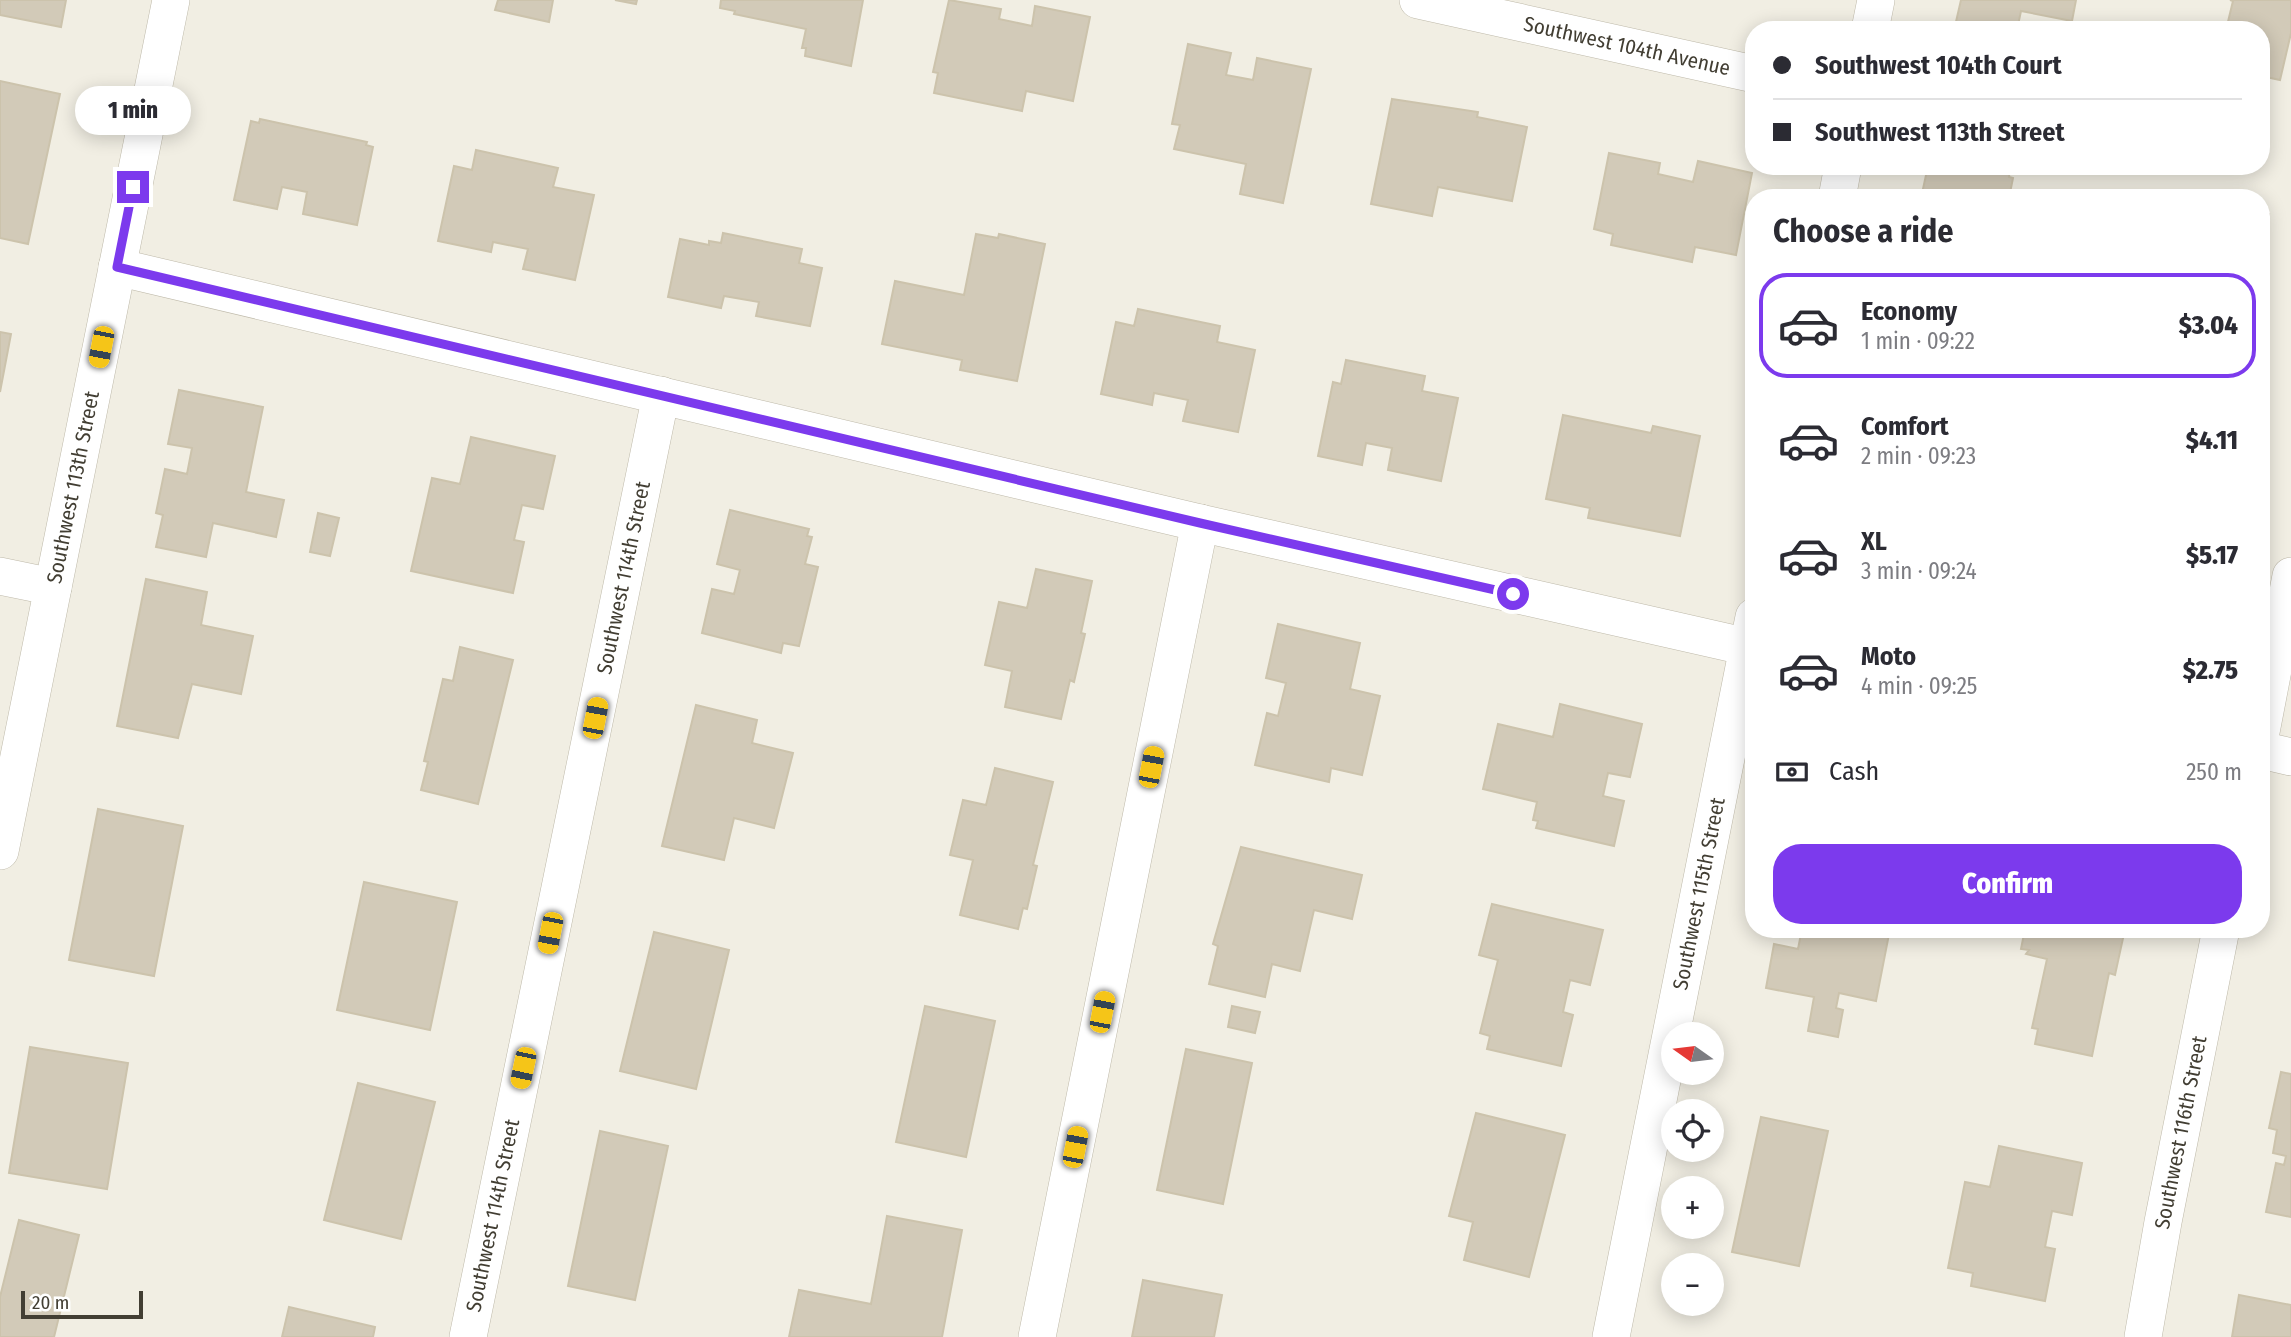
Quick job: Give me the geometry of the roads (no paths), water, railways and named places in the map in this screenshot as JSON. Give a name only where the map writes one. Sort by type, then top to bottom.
[{"type":"street","name":"Southwest 113th Street","points":[[0,851],[171,0]]},
{"type":"street","name":"Southwest 104th Avenue","points":[[1418,0],[1745,72]]},
{"type":"street","points":[[1872,21],[1876,0]]},
{"type":"street","points":[[117,267],[1200,523],[1745,631]]},
{"type":"street","name":"Southwest 114th Street","points":[[468,1337],[661,395]]},
{"type":"street","points":[[1037,1337],[1200,523]]},
{"type":"street","points":[[0,576],[53,587]]},
{"type":"street","points":[[2270,685],[2291,576]]},
{"type":"street","name":"Southwest 115th Street","points":[[1617,1336],[1745,664]]},
{"type":"street","points":[[2270,752],[2291,757]]},
{"type":"street","name":"Southwest 116th Street","points":[[2143,1337],[2219,938]]}]
